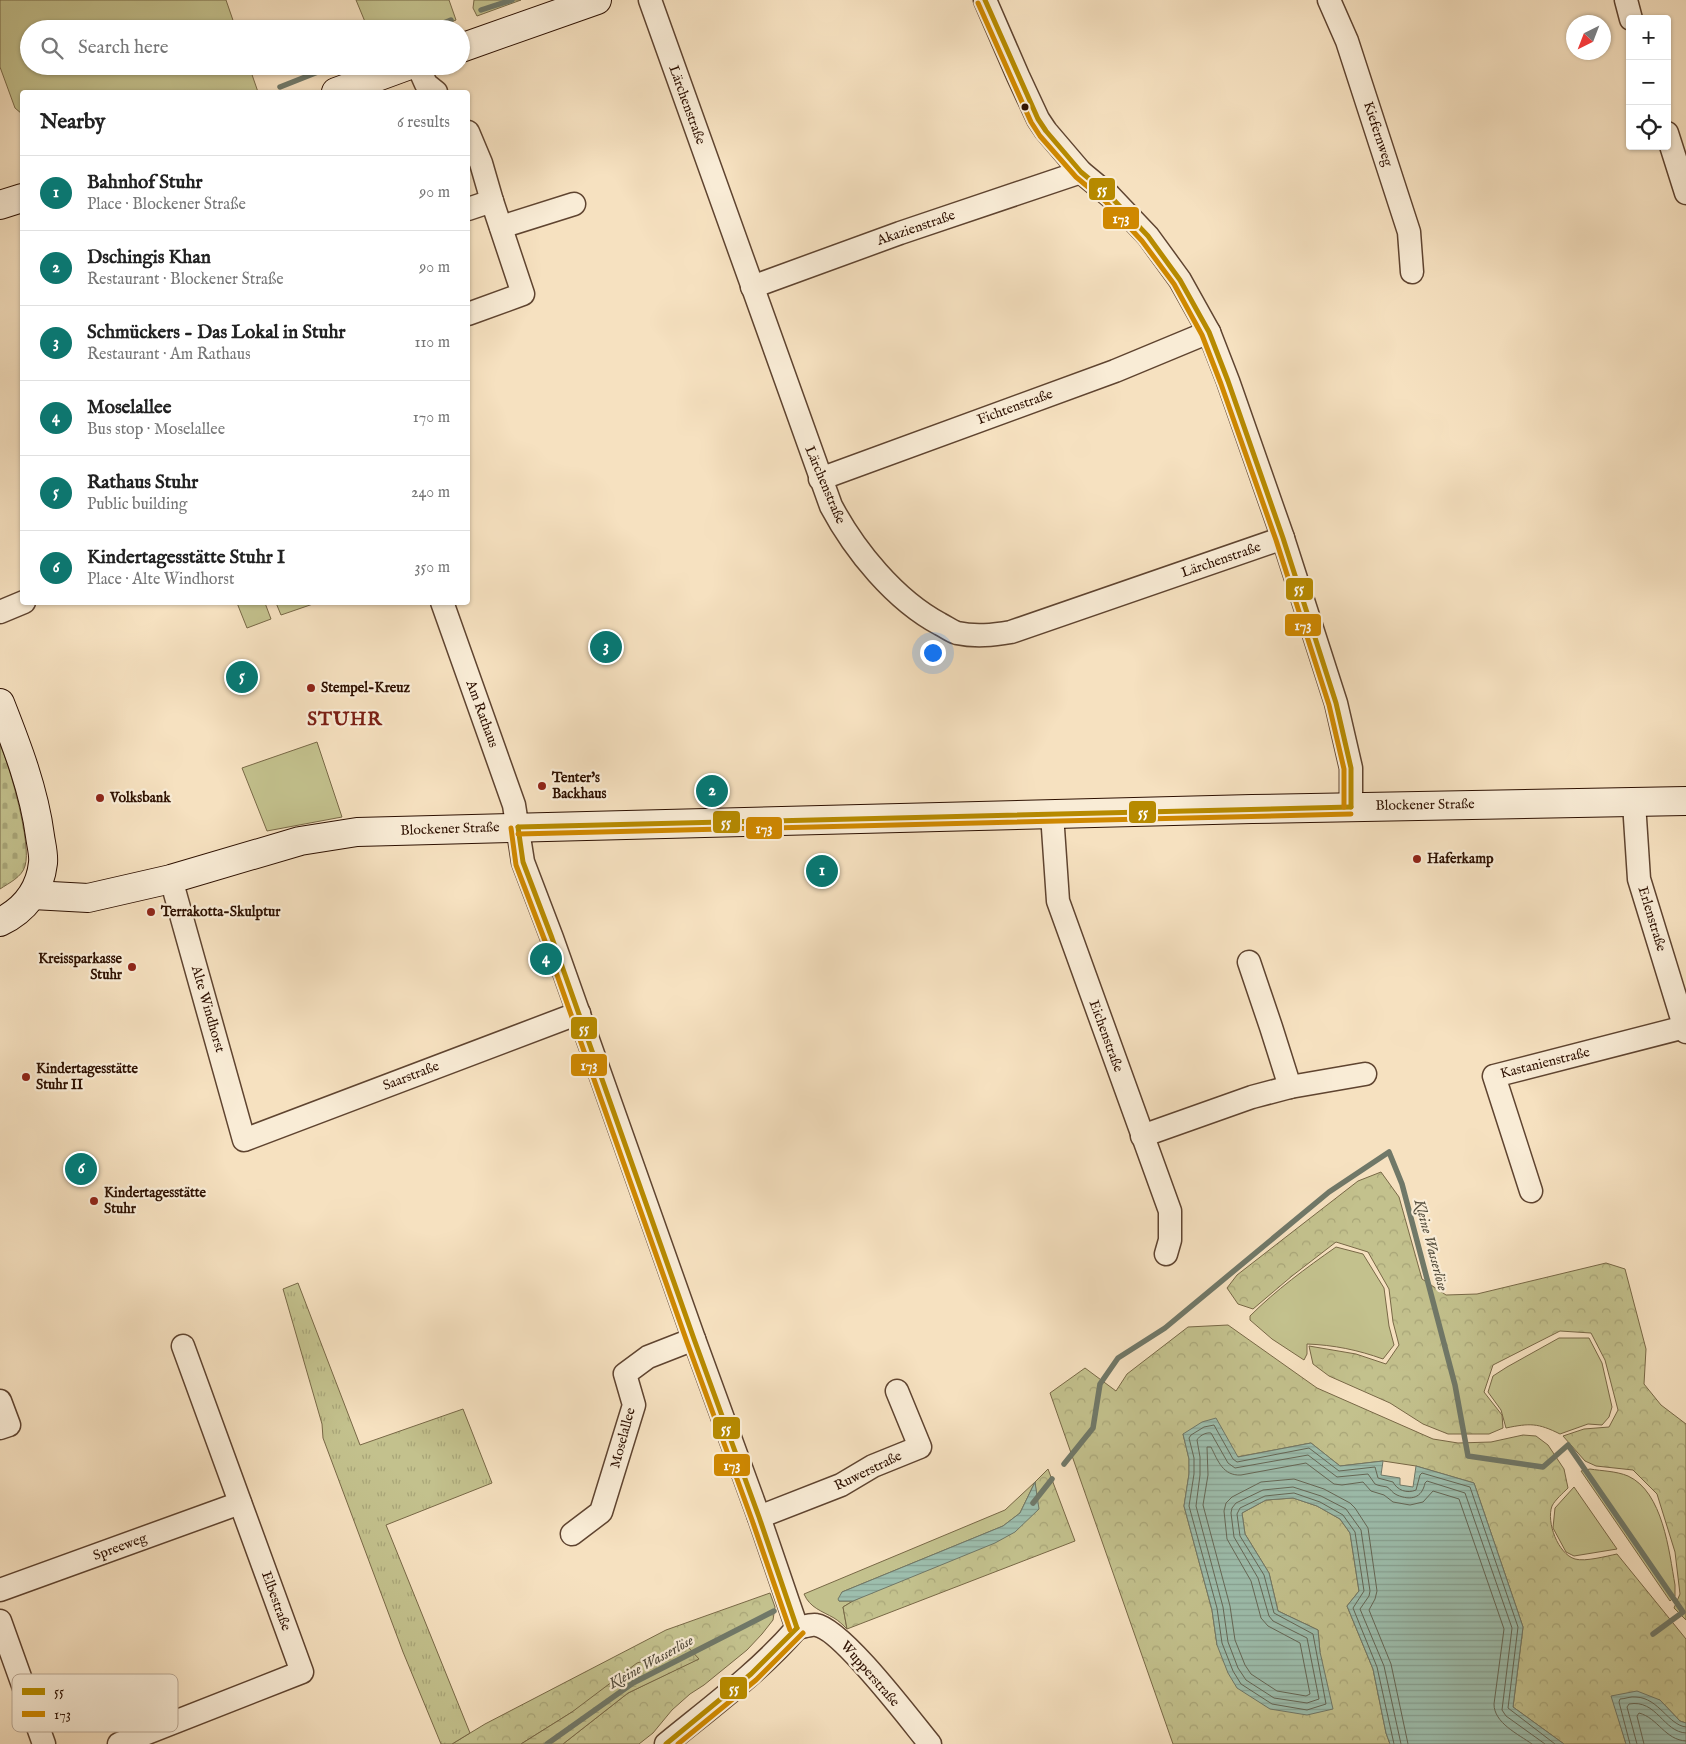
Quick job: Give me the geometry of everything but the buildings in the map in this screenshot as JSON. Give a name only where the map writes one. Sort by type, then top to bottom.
[{"type":"street","points":[[470,45],[597,0]]},
{"type":"street","name":"Lärchenstraße","points":[[650,0],[831,506],[846,532],[892,589],[923,615],[956,632],[982,636],[1011,632],[1283,538]]},
{"type":"street","points":[[986,0],[1038,119],[1046,131],[1080,172],[1110,196],[1148,236],[1180,280],[1209,332],[1228,380],[1283,538],[1336,703],[1351,768],[1351,807]]},
{"type":"street","name":"Kiefernweg","points":[[1329,0],[1347,41],[1409,232],[1412,272]]},
{"type":"street","points":[[1626,0],[1631,15]]},
{"type":"street","points":[[341,90],[382,75]]},
{"type":"street","points":[[422,75],[426,84],[434,90]]},
{"type":"street","points":[[470,137],[481,163],[523,294],[470,313]]},
{"type":"street","points":[[1671,146],[1686,193]]},
{"type":"street","name":"Akazienstraße","points":[[752,287],[900,233],[1080,172]]},
{"type":"street","points":[[0,205],[20,199]]},
{"type":"street","points":[[470,208],[492,201]]},
{"type":"street","points":[[501,227],[574,204]]},
{"type":"street","name":"Fichtenstraße","points":[[820,479],[1115,371],[1209,332]]},
{"type":"street","points":[[0,612],[20,604]]},
{"type":"street","name":"Am Rathaus","points":[[443,605],[514,805],[518,827]]},
{"type":"street","points":[[0,703],[22,763],[38,820],[44,861],[33,895],[17,912],[0,922]]},
{"type":"street","name":"Blockener Straße","points":[[33,895],[88,898],[171,879],[300,841],[357,832],[1351,807],[1686,801]]},
{"type":"street","name":"Erlenstraße","points":[[1634,802],[1639,879],[1685,1029]]},
{"type":"street","name":"Eichenstraße","points":[[1052,814],[1058,901],[1170,1211],[1170,1240],[1166,1254]]},
{"type":"street","points":[[518,827],[523,862],[579,1013],[797,1628],[778,1651],[756,1671],[666,1744]]},
{"type":"street","name":"Alte Windhorst","points":[[171,879],[244,1140]]},
{"type":"street","points":[[1248,962],[1290,1087]]},
{"type":"street","name":"Saarstraße","points":[[244,1140],[579,1013]]},
{"type":"street","name":"Kastanienstraße","points":[[1531,1191],[1494,1076],[1685,1029]]},
{"type":"street","points":[[1142,1136],[1252,1096],[1290,1087],[1365,1074]]},
{"type":"street","name":"Moselallee","points":[[572,1534],[601,1512],[634,1405],[625,1374],[648,1357],[694,1339]]},
{"type":"street","name":"Elbestraße","points":[[178,1721],[302,1672],[183,1346]]},
{"type":"street","name":"Ruwerstraße","points":[[759,1517],[841,1485],[873,1466],[920,1447],[897,1391]]},
{"type":"street","points":[[0,1401],[9,1425],[0,1428]]},
{"type":"street","name":"Spreeweg","points":[[0,1590],[240,1503]]},
{"type":"street","points":[[0,1622],[19,1674]]},
{"type":"street","name":"Wupperstraße","points":[[797,1628],[816,1625],[838,1637],[930,1744]]},
{"type":"street","points":[[40,1732],[44,1744]]},
{"type":"street","name":"Elbestraße","points":[[119,1744],[150,1732]]},
{"type":"green space","points":[[0,0],[226,0],[233,20],[20,20],[20,75],[252,75],[257,90],[20,90],[20,112],[15,108],[0,67]]},
{"type":"green space","points":[[356,0],[449,0],[456,20],[364,20]]},
{"type":"green space","points":[[474,0],[521,0],[477,16],[473,8]]},
{"type":"green space","points":[[238,605],[266,605],[271,619],[247,628]]},
{"type":"green space","points":[[277,605],[310,605],[281,615]]},
{"type":"green space","points":[[317,742],[342,817],[267,831],[242,768]]},
{"type":"green space","points":[[0,745],[19,806],[26,856],[25,866],[21,873],[0,889]]},
{"type":"green space","points":[[1381,1172],[1399,1197],[1422,1279],[1446,1295],[1477,1294],[1606,1263],[1625,1269],[1646,1349],[1644,1384],[1661,1405],[1686,1424],[1686,1620],[1674,1608],[1680,1594],[1675,1552],[1657,1494],[1633,1470],[1596,1466],[1585,1461],[1563,1436],[1584,1429],[1609,1427],[1618,1410],[1605,1360],[1591,1333],[1560,1331],[1493,1365],[1484,1392],[1502,1415],[1503,1428],[1489,1434],[1448,1434],[1423,1424],[1390,1403],[1329,1376],[1313,1364],[1309,1346],[1356,1354],[1386,1364],[1399,1345],[1393,1322],[1389,1289],[1368,1252],[1336,1242],[1253,1309],[1238,1304],[1227,1288],[1237,1275],[1358,1181]]},
{"type":"green space","points":[[1336,1247],[1363,1254],[1384,1288],[1389,1326],[1394,1345],[1383,1359],[1346,1348],[1307,1344],[1307,1354],[1304,1360],[1272,1339],[1250,1320],[1250,1316],[1270,1297]]},
{"type":"green space","points":[[298,1283],[360,1445],[463,1409],[492,1483],[386,1525],[470,1733],[452,1744],[441,1744],[403,1652],[323,1438],[322,1424],[283,1289]]},
{"type":"green space","points":[[1228,1325],[1317,1388],[1433,1439],[1458,1443],[1491,1442],[1523,1435],[1536,1436],[1548,1445],[1564,1469],[1568,1488],[1553,1504],[1551,1513],[1552,1528],[1563,1551],[1579,1560],[1617,1554],[1686,1639],[1686,1723],[1680,1721],[1660,1700],[1612,1696],[1626,1744],[1564,1744],[1513,1707],[1523,1627],[1474,1483],[1416,1466],[1383,1461],[1340,1466],[1311,1443],[1237,1457],[1183,1434],[1189,1459],[1189,1474],[1184,1506],[1212,1610],[1217,1645],[1320,1652],[1318,1630],[1278,1611],[1269,1573],[1245,1534],[1242,1513],[1266,1500],[1293,1498],[1317,1506],[1340,1519],[1350,1533],[1359,1591],[1347,1606],[1373,1669],[1390,1744],[1173,1744],[1050,1393],[1085,1368],[1116,1391],[1127,1374],[1188,1327]]},
{"type":"green space","points":[[1559,1338],[1589,1338],[1602,1363],[1612,1407],[1609,1417],[1602,1425],[1588,1424],[1560,1434],[1534,1425],[1506,1428],[1501,1410],[1488,1392],[1493,1376]]},
{"type":"green space","points":[[1048,1469],[1075,1541],[847,1629],[843,1607],[1038,1509],[1035,1482]]},
{"type":"green space","points":[[1590,1469],[1628,1476],[1640,1484],[1649,1495],[1657,1509],[1667,1540],[1675,1585],[1675,1596],[1670,1601],[1581,1471]]},
{"type":"green space","points":[[1035,1482],[1020,1513],[1003,1526],[842,1592],[839,1601],[853,1601],[843,1607],[847,1629],[836,1619],[813,1606],[804,1594],[1005,1510]]},
{"type":"green space","points":[[1574,1487],[1617,1549],[1574,1556],[1566,1552],[1553,1528],[1555,1508]]},
{"type":"green space","points":[[770,1593],[775,1607],[773,1620],[762,1634],[747,1650],[672,1710],[653,1733],[639,1744],[563,1744],[628,1693],[698,1659],[689,1648],[572,1712],[521,1744],[452,1744],[485,1724],[666,1630]]},
{"type":"green space","points":[[689,1648],[699,1659],[628,1693],[563,1744],[521,1744],[572,1712],[637,1663]]},
{"type":"water","points":[[1216,1418],[1238,1457],[1311,1443],[1340,1466],[1383,1461],[1381,1475],[1400,1478],[1400,1485],[1413,1487],[1416,1466],[1474,1483],[1523,1627],[1513,1707],[1564,1744],[1390,1744],[1373,1669],[1347,1606],[1359,1591],[1350,1533],[1340,1519],[1317,1506],[1293,1498],[1266,1500],[1242,1513],[1245,1534],[1269,1573],[1278,1611],[1318,1630],[1320,1652],[1333,1709],[1307,1715],[1270,1709],[1237,1688],[1228,1673],[1217,1645],[1212,1610],[1184,1506],[1189,1474],[1189,1459],[1183,1434],[1202,1422]]},
{"type":"water","points":[[1035,1482],[1039,1509],[1015,1532],[995,1543],[853,1601],[839,1601],[838,1599],[842,1592],[1003,1526],[1020,1513]]},
{"type":"water","points":[[1637,1691],[1660,1700],[1680,1721],[1686,1723],[1686,1744],[1626,1744],[1611,1696]]},
{"type":"waterway","points":[[481,10],[512,0]]},
{"type":"waterway","points":[[280,87],[310,75]]},
{"type":"waterway","name":"Kleine Wasserlöse","points":[[1064,1464],[1093,1428],[1100,1384],[1118,1358],[1165,1328],[1329,1192],[1389,1152],[1402,1184],[1455,1385],[1468,1456],[1543,1467],[1568,1445],[1683,1612],[1653,1634]]},
{"type":"waterway","name":"Kleine Wasserlöse","points":[[1033,1503],[1052,1479]]},
{"type":"waterway","name":"Kleine Wasserlöse","points":[[547,1744],[633,1683],[774,1611]]},
{"type":"transit line","name":"55","points":[[985,0],[1038,119],[1046,131],[1081,172],[1110,196],[1148,236],[1180,280],[1209,332],[1283,538],[1336,703],[1351,768],[1351,807]]},
{"type":"transit line","name":"173","points":[[978,3],[1031,122],[1040,136],[1076,177],[1105,201],[1142,241],[1174,284],[1202,335],[1276,540],[1329,705],[1344,769],[1344,807]]},
{"type":"transit line","name":"55","points":[[518,827],[1351,807]]},
{"type":"transit line","name":"173","points":[[518,834],[1351,814]]},
{"type":"transit line","name":"55","points":[[518,827],[523,862],[552,938],[797,1628]]},
{"type":"transit line","name":"173","points":[[511,828],[516,865],[545,941],[790,1630]]},
{"type":"transit line","name":"55","points":[[666,1744],[751,1674],[797,1628]]},
{"type":"transit line","name":"173","points":[[678,1744],[756,1680],[803,1633]]},
{"type":"place","name":"Schmückers - Das Lokal in Stuhr","points":[[606,647]]},
{"type":"place","name":"Rathaus Stuhr","points":[[242,677]]},
{"type":"place","name":"Stempel-Kreuz","points":[[311,688]]},
{"type":"place","name":"Tenter's Backhaus","points":[[542,786]]},
{"type":"place","name":"Dschingis Khan","points":[[712,791]]},
{"type":"place","name":"Volksbank","points":[[100,798]]},
{"type":"place","name":"Haferkamp","points":[[1417,859]]},
{"type":"place","name":"Bahnhof Stuhr","points":[[822,871]]},
{"type":"place","name":"Terrakotta-Skulptur","points":[[151,912]]},
{"type":"place","name":"Moselallee","points":[[546,959]]},
{"type":"place","name":"Kreissparkasse Stuhr","points":[[132,967]]},
{"type":"place","name":"Kindertagesstätte Stuhr II","points":[[26,1077]]},
{"type":"place","name":"Kindertagesstätte Stuhr I","points":[[81,1169]]},
{"type":"place","name":"Kindertagesstätte Stuhr","points":[[94,1201]]},
{"type":"district","name":"STUHR","points":[[345,720]]}]
